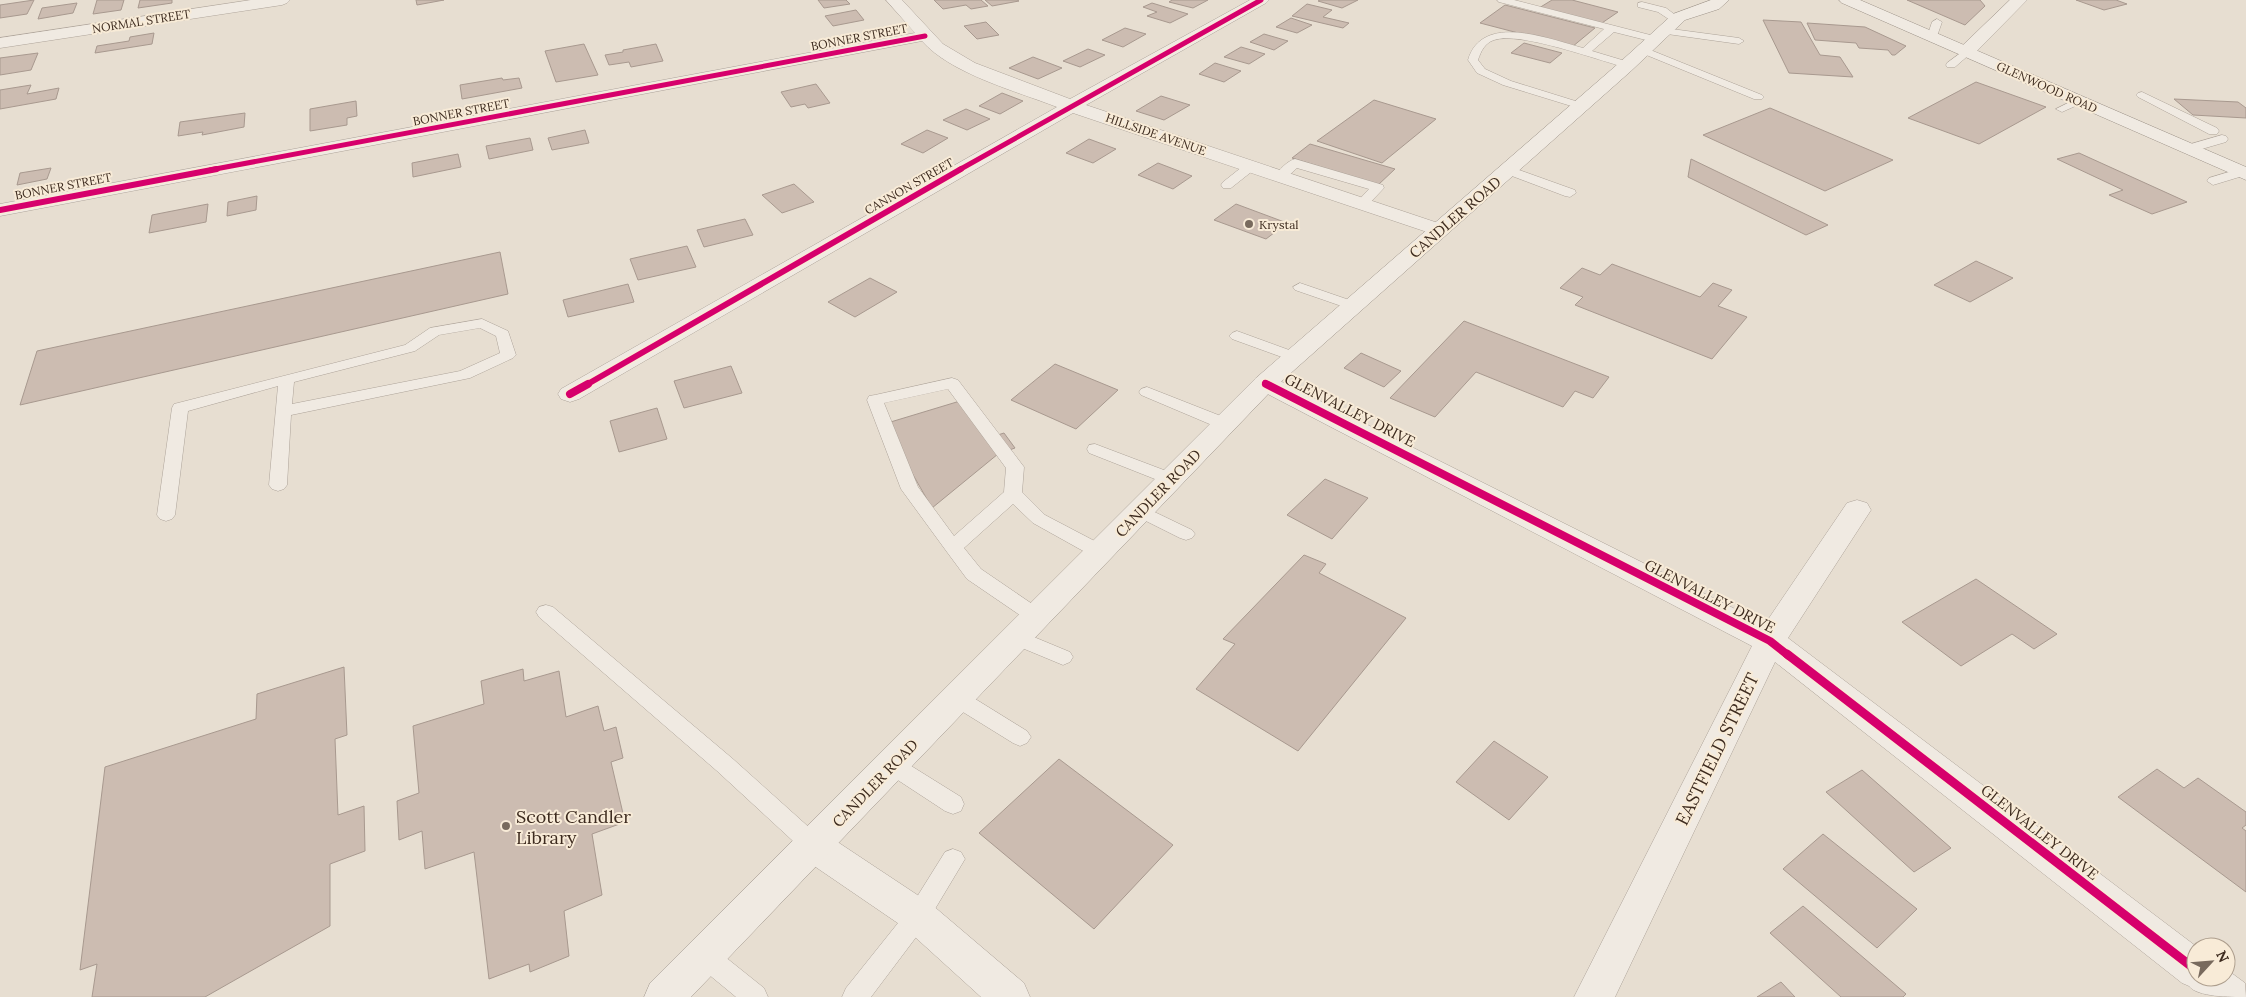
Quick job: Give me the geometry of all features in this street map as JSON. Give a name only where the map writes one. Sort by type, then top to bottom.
[{"type":"street","name":"NORMAL STREET","points":[[0,43],[282,0]]},
{"type":"street","name":"HILLSIDE AVENUE","points":[[894,0],[937,48],[969,66],[1071,106],[1440,230]]},
{"type":"street","points":[[1678,19],[1673,5],[1679,0]]},
{"type":"street","name":"CANDLER ROAD","points":[[664,997],[814,846],[1265,383],[1678,19],[1713,6],[1721,0]]},
{"type":"street","name":"GLENWOOD ROAD","points":[[1848,0],[1935,30],[1966,52],[2070,105],[2188,149],[2244,173]]},
{"type":"street","points":[[1966,52],[2019,0]]},
{"type":"street","name":"CANNON STREET","points":[[570,394],[1256,1]]},
{"type":"street","name":"BONNER STREET","points":[[0,210],[925,36]]},
{"type":"street","name":"GLENVALLEY DRIVE","points":[[1265,383],[1770,641],[2186,962]]},
{"type":"street","name":"EASTFIELD STREET","points":[[1594,997],[1770,641],[1857,510]]},
{"type":"street","points":[[814,846],[918,916],[1010,997]]},
{"type":"street","points":[[2218,987],[2231,997]]},
{"type":"lane","points":[[1502,0],[1654,40],[1758,97]]},
{"type":"lane","points":[[1642,5],[1662,10],[1678,19]]},
{"type":"lane","points":[[1584,53],[1612,28]]},
{"type":"lane","points":[[1581,106],[1507,83],[1481,72],[1473,60],[1475,50],[1482,42],[1495,36],[1515,36],[1628,65]]},
{"type":"lane","points":[[1654,40],[1739,41]]},
{"type":"lane","points":[[1951,65],[1966,52]]},
{"type":"lane","points":[[2142,95],[2218,135],[2188,149]]},
{"type":"lane","points":[[1227,185],[1251,166]]},
{"type":"lane","points":[[1508,170],[1570,193]]},
{"type":"lane","points":[[2213,182],[2244,173]]},
{"type":"lane","points":[[1300,287],[1353,306]]},
{"type":"lane","points":[[166,515],[180,408],[410,348],[435,331],[482,323],[503,334],[508,355],[464,375],[285,411]]},
{"type":"lane","points":[[1237,336],[1295,357]]},
{"type":"lane","points":[[278,485],[286,379]]},
{"type":"lane","points":[[953,546],[1013,494],[1016,468],[952,382],[874,400],[910,489],[974,574],[1027,628],[1063,657]]},
{"type":"lane","points":[[1147,392],[1224,424]]},
{"type":"lane","points":[[1095,449],[1171,479]]},
{"type":"lane","points":[[1013,494],[1039,518],[1100,552]]},
{"type":"lane","points":[[1140,511],[1186,534]]},
{"type":"lane","points":[[546,612],[725,765],[814,846]]},
{"type":"lane","points":[[957,698],[1020,737]]},
{"type":"lane","points":[[892,765],[953,804]]},
{"type":"lane","points":[[855,997],[918,916],[953,859]]},
{"type":"lane","points":[[705,956],[755,997]]},
{"type":"building","points":[[34,0],[27,14],[0,18],[0,5]]},
{"type":"building","points":[[97,0],[124,0],[121,10],[93,14]]},
{"type":"building","points":[[140,0],[172,0],[172,3],[138,8]]},
{"type":"building","points":[[416,0],[444,0],[417,5]]},
{"type":"building","points":[[818,0],[846,0],[850,4],[824,8]]},
{"type":"building","points":[[934,0],[981,0],[988,6],[971,9],[966,5],[943,9]]},
{"type":"building","points":[[985,0],[1017,0],[1019,1],[992,6]]},
{"type":"building","points":[[1172,0],[1208,0],[1193,8],[1169,2]]},
{"type":"building","points":[[1358,0],[1342,8],[1318,1]]},
{"type":"building","points":[[1552,0],[1572,0],[1618,12],[1599,25],[1539,8]]},
{"type":"building","points":[[1907,0],[1980,0],[1985,6],[1965,25]]},
{"type":"building","points":[[2076,0],[2116,0],[2127,4],[2104,10]]},
{"type":"building","points":[[77,3],[73,13],[38,19],[42,8]]},
{"type":"building","points":[[1152,3],[1188,14],[1170,23],[1147,16],[1157,12],[1143,7]]},
{"type":"building","points":[[1307,4],[1332,10],[1323,17],[1349,23],[1343,28],[1292,16]]},
{"type":"building","points":[[1505,5],[1595,28],[1572,47],[1480,23]]},
{"type":"building","points":[[856,10],[864,20],[833,26],[825,16]]},
{"type":"building","points":[[1291,18],[1312,25],[1297,33],[1276,27]]},
{"type":"building","points":[[1763,20],[1801,22],[1820,55],[1840,57],[1853,77],[1789,73]]},
{"type":"building","points":[[986,22],[999,35],[977,39],[964,26]]},
{"type":"building","points":[[1807,23],[1865,27],[1906,46],[1895,55],[1892,55],[1888,50],[1859,48],[1856,43],[1815,40]]},
{"type":"building","points":[[1125,28],[1146,34],[1123,47],[1102,40]]},
{"type":"building","points":[[154,33],[152,44],[95,53],[97,46],[129,41],[130,37]]},
{"type":"building","points":[[1264,34],[1288,41],[1274,50],[1250,42]]},
{"type":"building","points":[[1524,43],[1562,53],[1550,63],[1511,53]]},
{"type":"building","points":[[584,44],[598,75],[556,82],[545,51]]},
{"type":"building","points":[[656,44],[663,61],[631,67],[629,62],[609,65],[605,55],[623,52],[623,50]]},
{"type":"building","points":[[1241,47],[1265,54],[1249,64],[1224,57]]},
{"type":"building","points":[[1088,49],[1105,55],[1080,67],[1063,61]]},
{"type":"building","points":[[38,53],[31,70],[0,75],[0,58]]},
{"type":"building","points":[[1033,57],[1062,68],[1038,79],[1009,68]]},
{"type":"building","points":[[1215,63],[1241,71],[1224,82],[1199,74]]},
{"type":"building","points":[[502,78],[503,80],[519,78],[522,88],[462,99],[460,85]]},
{"type":"building","points":[[1976,82],[2046,107],[1979,144],[1908,118]]},
{"type":"building","points":[[816,84],[830,103],[808,108],[805,104],[791,107],[781,92]]},
{"type":"building","points":[[31,85],[27,94],[59,88],[56,99],[0,109],[0,90]]},
{"type":"building","points":[[1002,93],[1023,101],[1000,114],[979,106]]},
{"type":"building","points":[[1161,96],[1190,105],[1164,120],[1136,111]]},
{"type":"building","points":[[2174,99],[2238,102],[2246,108],[2246,118],[2193,115]]},
{"type":"building","points":[[1374,100],[1436,119],[1382,163],[1317,141]]},
{"type":"building","points":[[356,101],[357,116],[347,118],[347,125],[310,131],[310,109]]},
{"type":"building","points":[[1770,108],[1893,160],[1825,191],[1703,135]]},
{"type":"building","points":[[966,109],[990,119],[967,130],[943,120]]},
{"type":"building","points":[[245,113],[244,127],[202,135],[203,132],[178,136],[180,122]]},
{"type":"building","points":[[585,130],[589,143],[552,150],[548,138]]},
{"type":"building","points":[[927,130],[948,138],[923,153],[901,144]]},
{"type":"building","points":[[530,138],[533,150],[489,159],[486,146]]},
{"type":"building","points":[[1089,139],[1116,149],[1093,163],[1066,153]]},
{"type":"building","points":[[1310,144],[1395,169],[1378,185],[1292,158]]},
{"type":"building","points":[[2079,153],[2187,202],[2152,214],[2109,195],[2123,190],[2057,159]]},
{"type":"building","points":[[458,154],[461,167],[413,177],[412,163]]},
{"type":"building","points":[[1691,159],[1828,225],[1806,235],[1688,177]]},
{"type":"building","points":[[1158,163],[1192,176],[1173,189],[1138,175]]},
{"type":"building","points":[[51,168],[47,179],[17,185],[20,173]]},
{"type":"building","points":[[794,184],[814,202],[782,213],[762,195]]},
{"type":"building","points":[[257,196],[256,210],[227,216],[228,202]]},
{"type":"building","points":[[208,204],[206,222],[149,233],[152,215]]},
{"type":"building","points":[[1236,204],[1287,223],[1266,239],[1214,220]]},
{"type":"building","points":[[745,219],[753,235],[704,247],[697,230]]},
{"type":"building","points":[[687,246],[696,267],[638,280],[630,259]]},
{"type":"building","points":[[500,252],[508,294],[20,405],[37,351]]},
{"type":"building","points":[[1976,261],[2013,278],[1970,302],[1934,285]]},
{"type":"building","points":[[1612,264],[1700,297],[1713,283],[1732,290],[1718,306],[1747,317],[1712,359],[1575,305],[1583,297],[1560,288],[1582,268],[1600,275]]},
{"type":"building","points":[[870,278],[897,292],[855,317],[828,302]]},
{"type":"building","points":[[628,284],[634,302],[568,317],[563,300]]},
{"type":"building","points":[[1464,321],[1609,377],[1593,398],[1575,391],[1563,407],[1476,372],[1435,417],[1390,398]]},
{"type":"building","points":[[1361,353],[1401,371],[1384,387],[1344,368]]},
{"type":"building","points":[[1055,364],[1118,390],[1076,429],[1011,400]]},
{"type":"building","points":[[731,366],[742,393],[684,408],[674,381]]},
{"type":"building","points":[[960,401],[985,439],[1004,433],[1015,448],[998,454],[932,508],[884,424]]},
{"type":"building","points":[[657,408],[667,439],[619,452],[610,421]]},
{"type":"building","points":[[1325,479],[1368,498],[1332,539],[1287,515]]},
{"type":"building","points":[[1304,555],[1326,564],[1319,573],[1406,618],[1298,751],[1196,689],[1235,644],[1223,639]]},
{"type":"building","points":[[1976,579],[2057,634],[2034,649],[2012,634],[1961,666],[1902,622]]},
{"type":"building","points":[[344,667],[347,735],[335,739],[338,815],[364,806],[365,851],[330,864],[330,926],[205,997],[92,997],[97,964],[80,970],[105,767],[256,719],[257,694]]},
{"type":"building","name":"Scott Candler Library","points":[[523,669],[524,681],[559,671],[566,717],[598,706],[604,731],[616,727],[623,758],[611,762],[625,822],[592,834],[602,895],[564,911],[569,956],[530,972],[529,964],[489,979],[474,852],[425,869],[422,831],[399,840],[397,801],[419,793],[413,726],[484,704],[481,681]]},
{"type":"building","points":[[1494,741],[1548,777],[1509,820],[1456,782]]},
{"type":"building","points":[[1059,759],[1173,845],[1094,929],[979,833]]},
{"type":"building","points":[[2157,769],[2184,788],[2198,778],[2246,812],[2246,825],[2242,828],[2246,831],[2246,892],[2118,797]]},
{"type":"building","points":[[1862,770],[1951,848],[1914,872],[1826,792]]},
{"type":"building","points":[[1823,834],[1917,909],[1877,948],[1783,869]]},
{"type":"building","points":[[1803,906],[1906,994],[1903,997],[1841,997],[1770,933]]},
{"type":"building","points":[[1781,982],[1795,997],[1757,997]]},
{"type":"cycle path","points":[[570,394],[1071,106],[1261,0]]},
{"type":"cycle path","points":[[0,210],[925,36]]},
{"type":"cycle path","points":[[1265,383],[1770,641],[2186,962]]},
{"type":"place","name":"Krystal","points":[[1249,224]]},
{"type":"place","name":"Scott Candler Library","points":[[506,826]]}]
